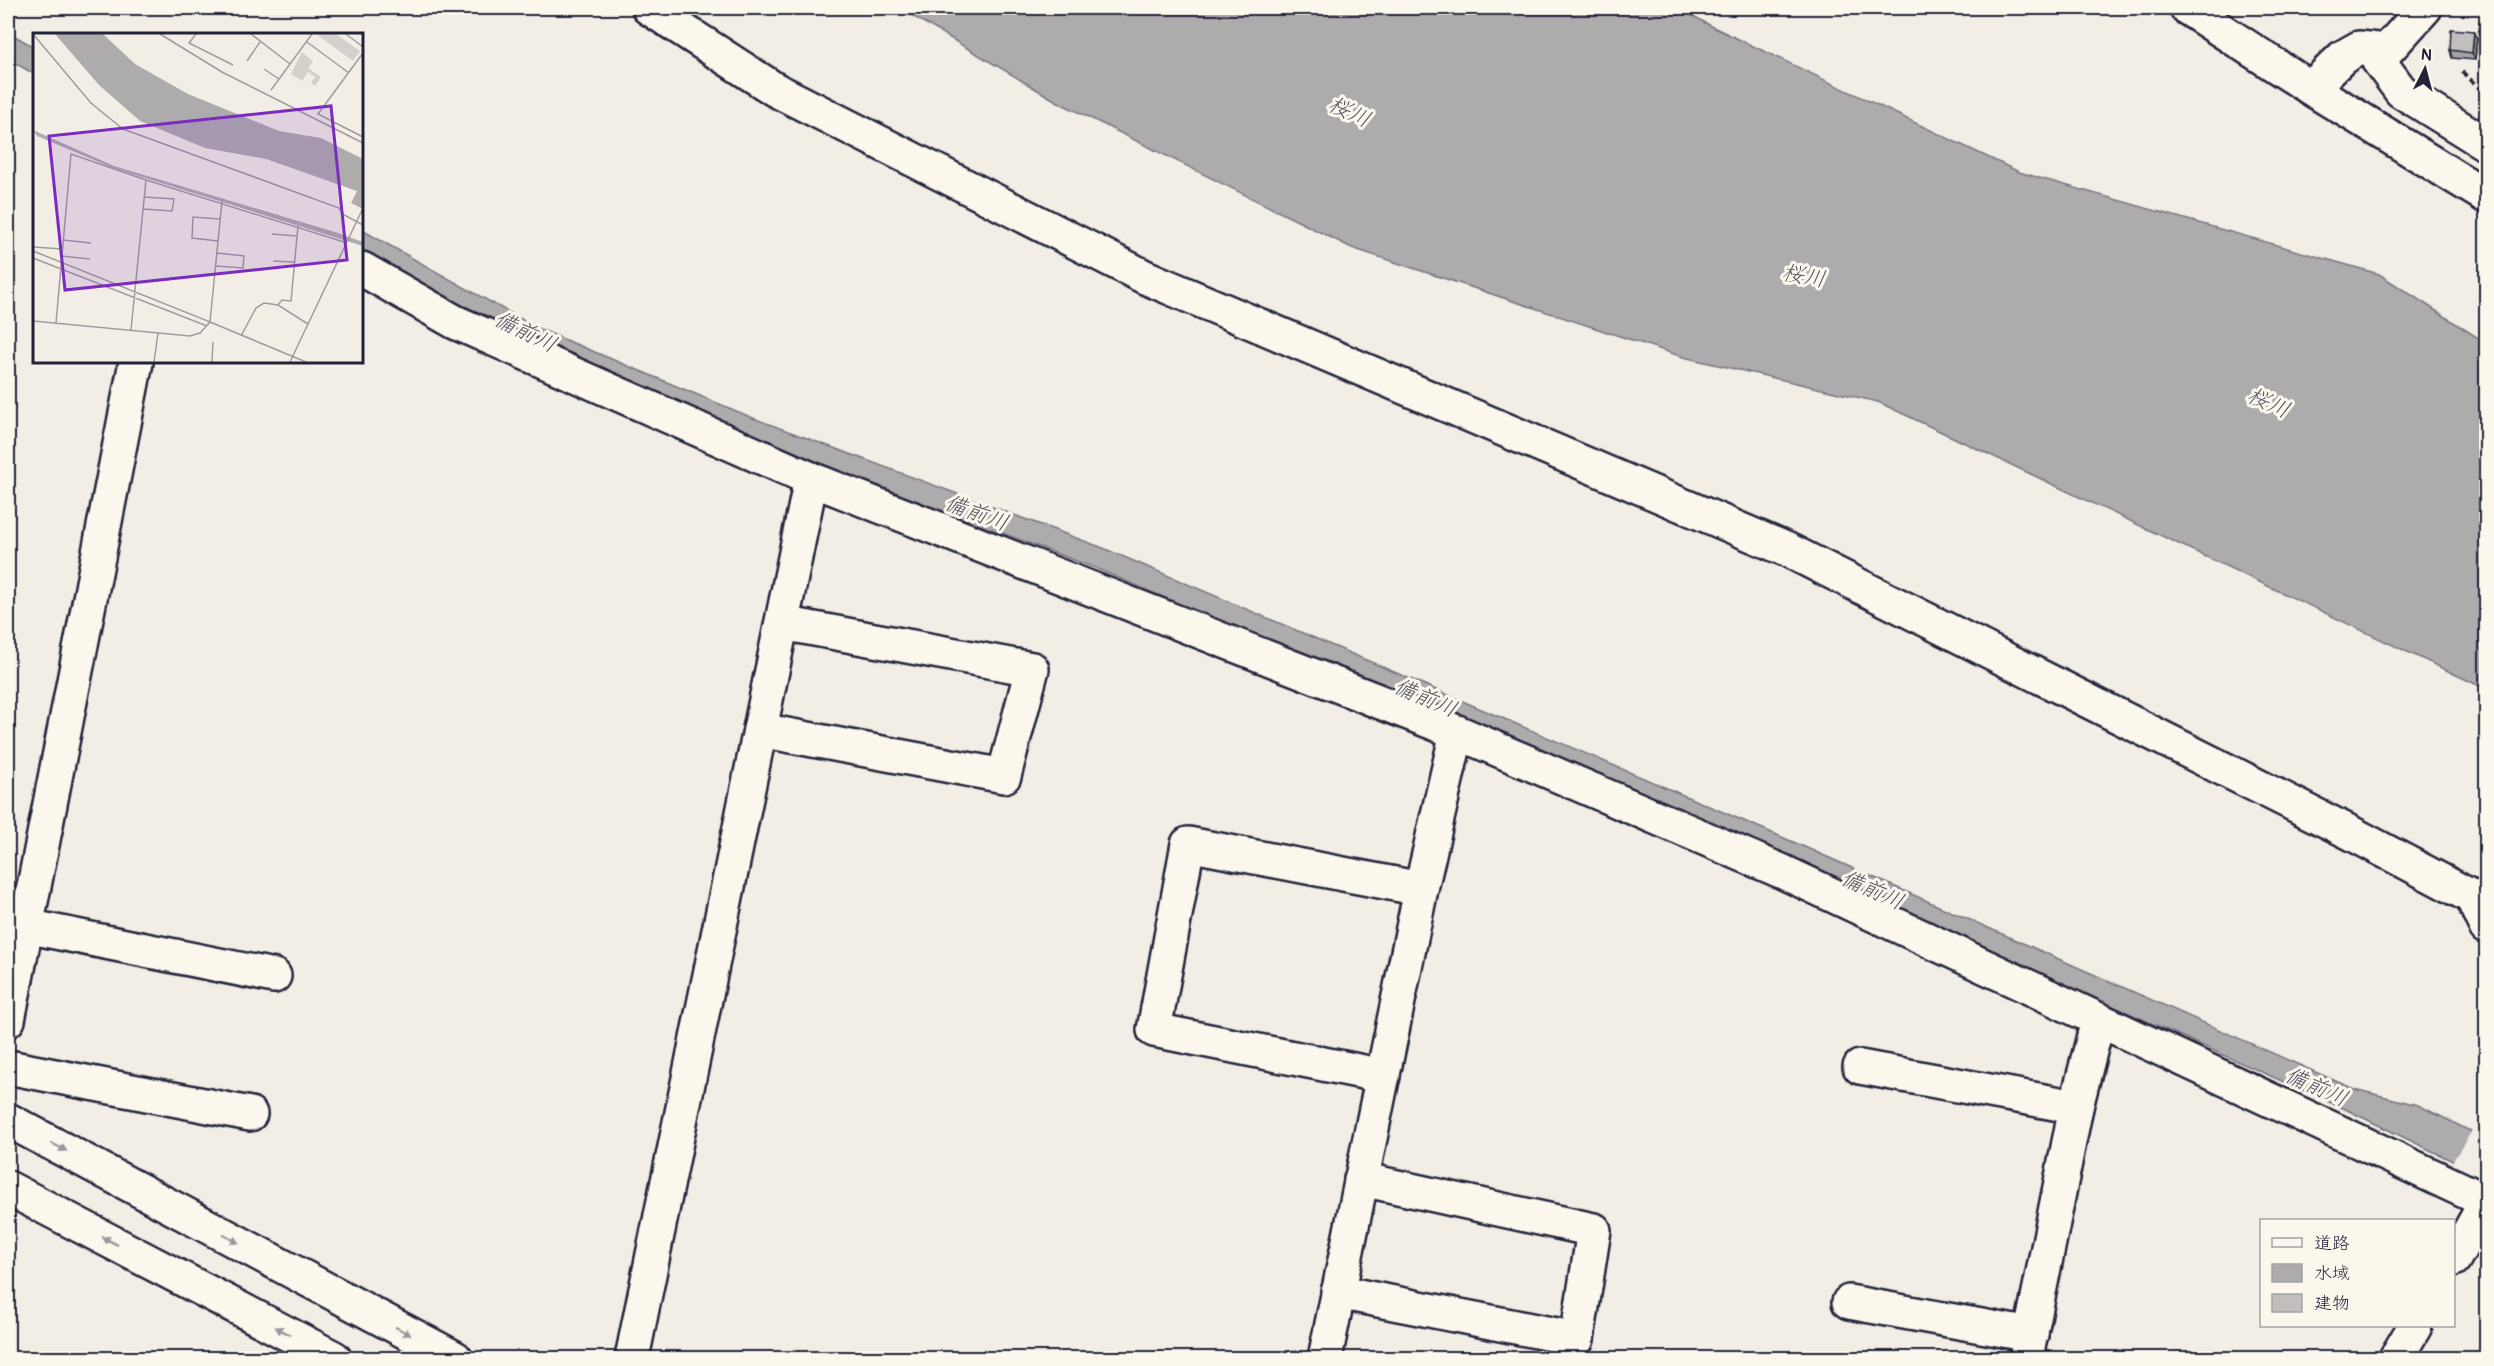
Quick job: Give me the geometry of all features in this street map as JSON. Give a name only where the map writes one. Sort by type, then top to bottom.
[{"type":"main road","points":[[649,8],[774,89],[1145,277],[1788,550],[2340,828],[2472,897],[2487,927]]},
{"type":"main road","points":[[2187,8],[2311,88],[2487,196]]},
{"type":"main road","points":[[2382,56],[2425,8]]},
{"type":"main road","points":[[2311,88],[2343,57],[2359,48],[2382,56],[2401,91],[2487,144]]},
{"type":"main road","points":[[363,270],[455,322],[811,479],[1457,732],[1781,871],[2487,1201],[2455,1257]]},
{"type":"main road","points":[[9,1009],[136,363]]},
{"type":"main road","points":[[632,1359],[811,479]]},
{"type":"main road","points":[[760,730],[1004,776],[1032,669],[782,623]]},
{"type":"main road","points":[[1325,1359],[1421,889],[1457,732]]},
{"type":"main road","points":[[1383,1076],[1154,1030],[1188,844],[1421,889]]},
{"type":"main road","points":[[26,926],[274,976]]},
{"type":"main road","points":[[1849,1302],[2028,1347],[2076,1107],[2098,1020]]},
{"type":"main road","points":[[8,1067],[250,1114]]},
{"type":"main road","points":[[1860,1067],[2076,1107]]},
{"type":"main road","points":[[8,1120],[455,1359]]},
{"type":"main road","points":[[1338,1292],[1577,1339],[1594,1230],[1361,1179]]},
{"type":"main road","points":[[8,1188],[334,1359]]},
{"type":"main road","points":[[2396,1359],[2414,1327]]},
{"type":"path","points":[[2476,8],[2487,17]]},
{"type":"path","points":[[2462,72],[2487,94]]},
{"type":"water","name":"桜川","points":[[899,8],[1679,8],[1713,27],[2019,172],[2379,274],[2486,343],[2486,689],[1878,402],[1683,357],[1352,248],[1058,102]]},
{"type":"water","points":[[8,32],[33,46],[33,73],[8,59]]},
{"type":"water","name":"備前川","points":[[363,231],[537,328],[753,418],[1103,548],[1784,838],[2354,1089],[2418,1105],[2486,1139],[2486,1177],[2345,1109],[1775,856],[1095,568],[744,436],[527,347],[363,255]]},
{"type":"pier","points":[[2473,1129],[2486,1135],[2486,1180],[2451,1164]]},
{"type":"building","points":[[2451,29],[2474,31],[2472,53],[2450,50]]}]
